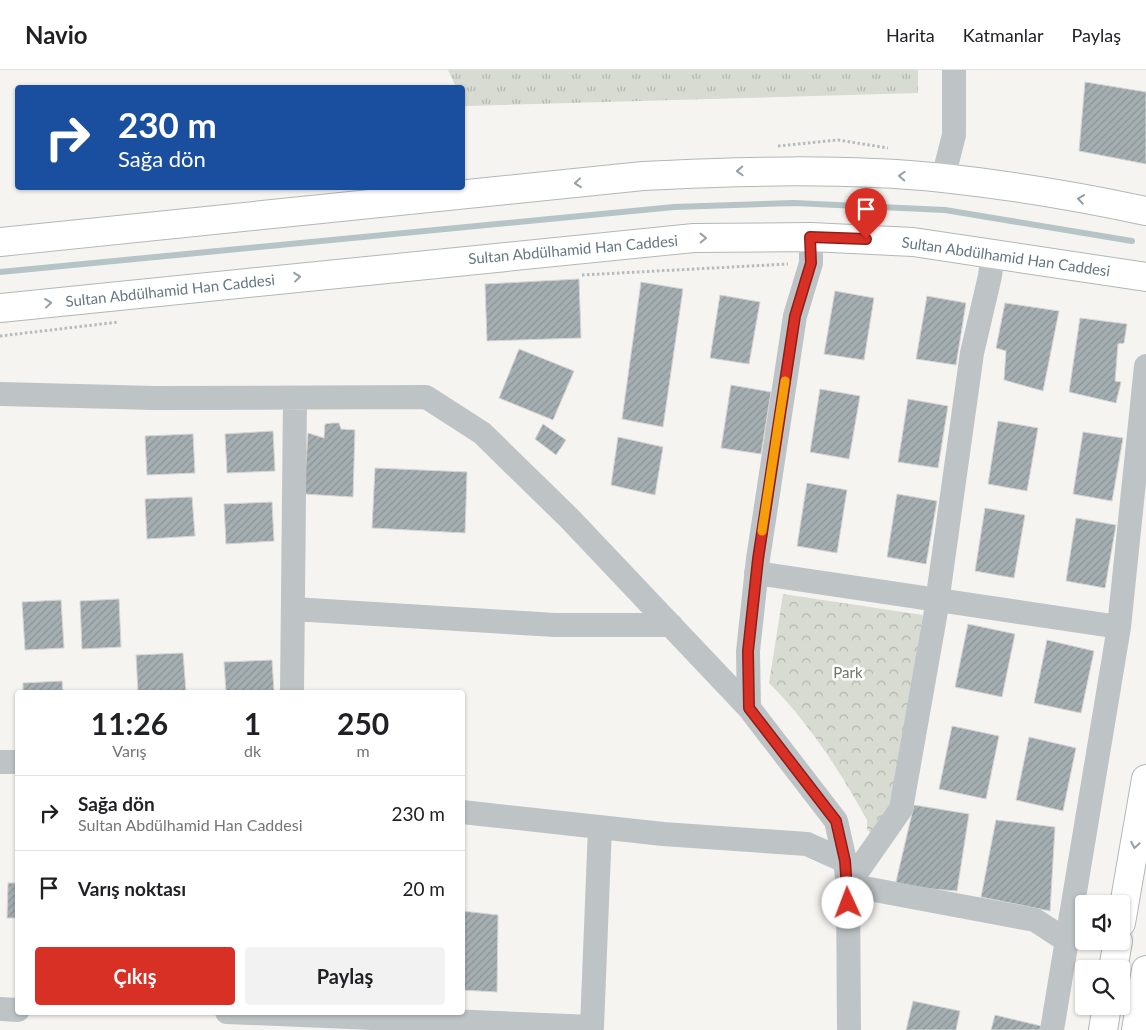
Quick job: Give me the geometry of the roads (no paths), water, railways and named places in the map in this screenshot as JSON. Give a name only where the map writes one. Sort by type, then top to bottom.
[{"type":"main road","points":[[0,242],[643,176],[791,171],[943,178],[1138,206]]},
{"type":"main road","name":"Sultan Abdülhamid Han Caddesi","points":[[0,308],[646,241],[694,238],[811,250],[913,242],[993,252],[1146,277]]},
{"type":"main road","points":[[1116,271],[1146,269]]},
{"type":"main road","points":[[1116,271],[1146,286]]},
{"type":"main road","points":[[1126,895],[1146,780]]},
{"type":"main road","points":[[1136,1030],[1146,970]]},
{"type":"main road","points":[[1103,1030],[1106,1015]]},
{"type":"street","points":[[943,178],[954,136],[954,70]]},
{"type":"street","points":[[749,708],[748,651],[756,573],[795,316],[811,250]]},
{"type":"street","points":[[848,885],[901,809],[938,598],[972,354],[990,276],[993,252]]},
{"type":"street","points":[[1052,1030],[1119,627],[1146,366]]},
{"type":"street","points":[[0,394],[295,398],[426,397],[482,433],[570,520],[749,708],[836,821],[848,885],[849,1030]]},
{"type":"street","points":[[292,690],[295,398]]},
{"type":"street","points":[[756,573],[938,598],[1119,627]]},
{"type":"street","points":[[293,609],[555,625],[671,625]]},
{"type":"street","points":[[0,762],[15,762]]},
{"type":"street","points":[[465,812],[664,834],[807,844],[845,861]]},
{"type":"street","points":[[250,1015],[281,1019],[592,1028],[600,827]]},
{"type":"street","points":[[848,885],[1035,920],[1068,940]]},
{"type":"street","points":[[0,1009],[15,1010]]},
{"type":"waterway","points":[[0,272],[674,207],[794,203],[945,210],[1132,241]]},
{"type":"park label","name":"Park","points":[[848,672]]}]
